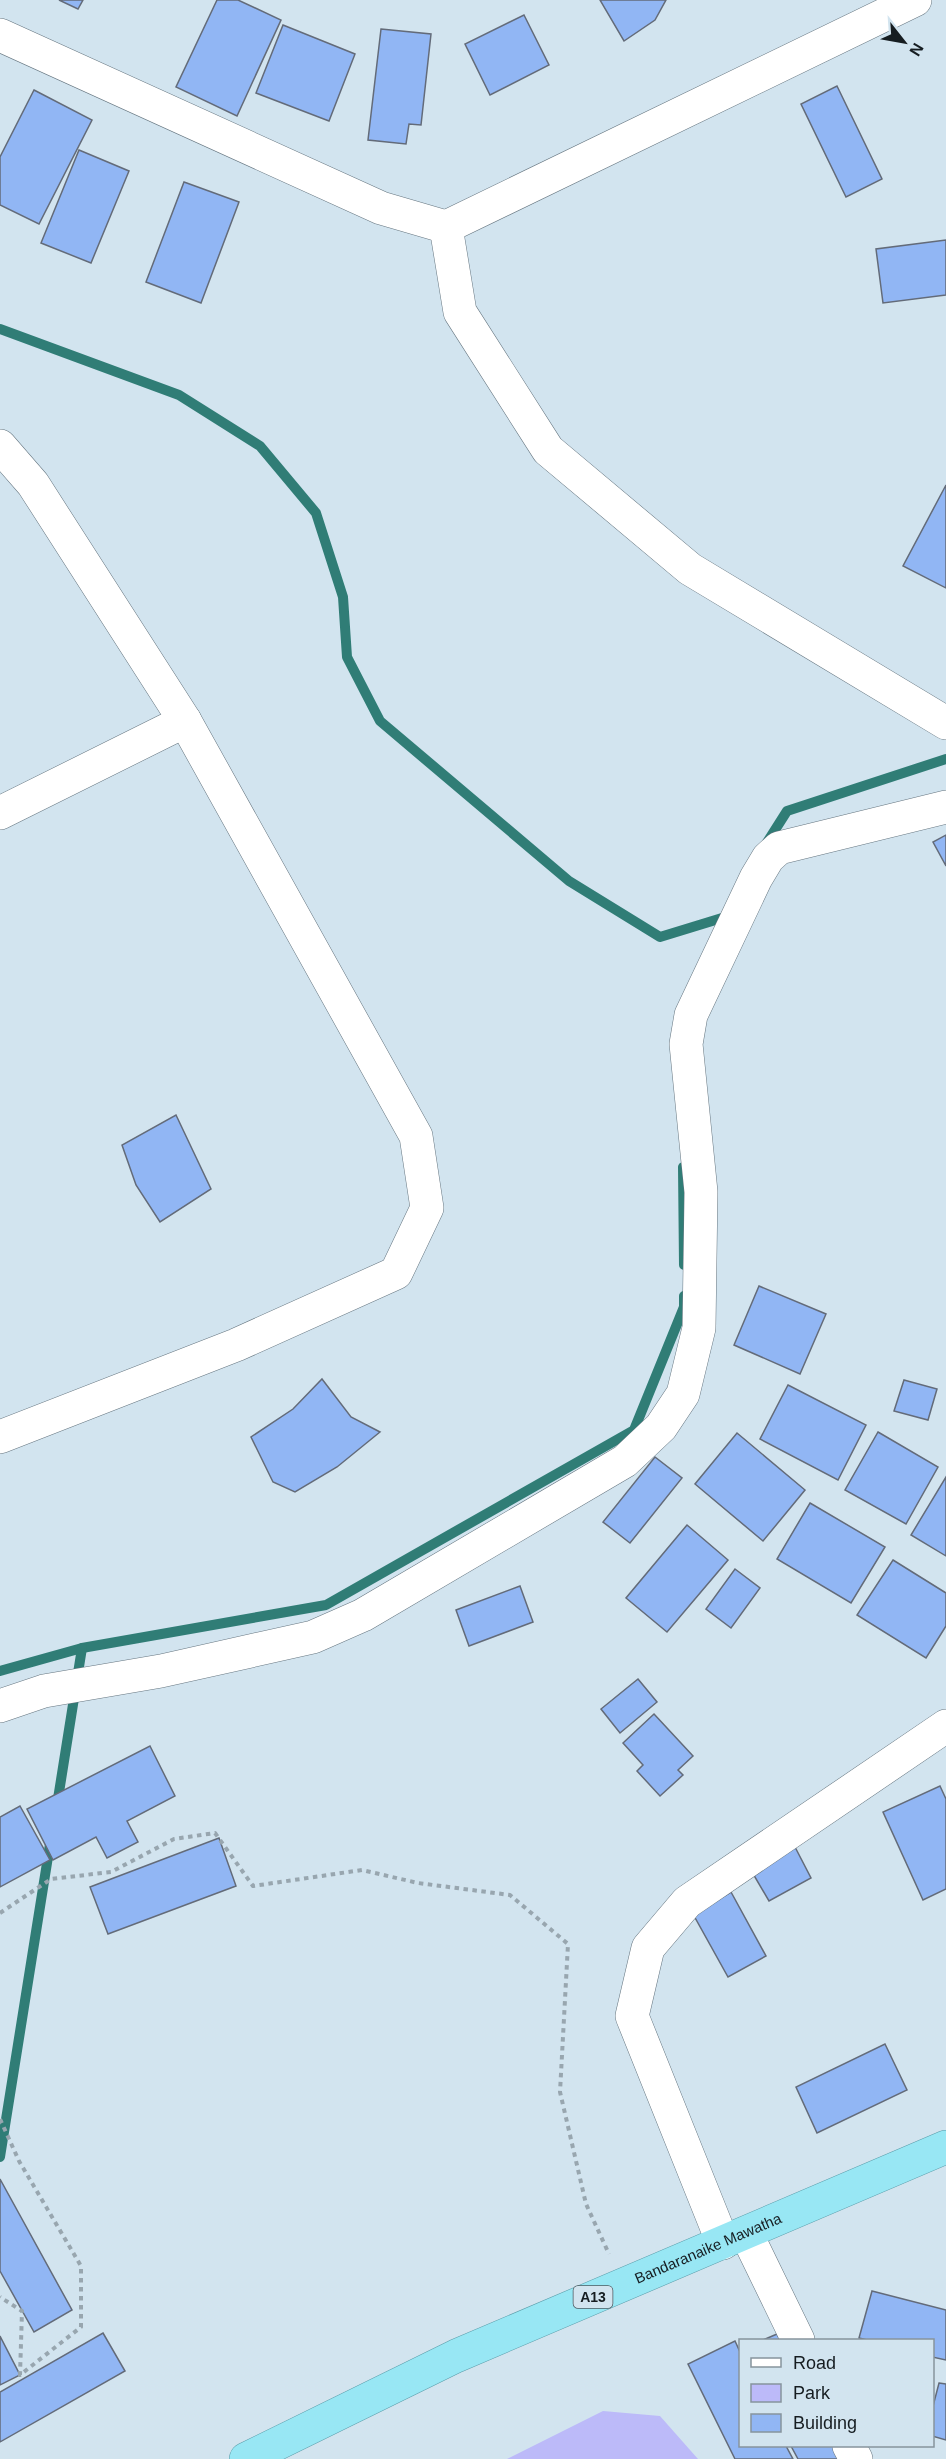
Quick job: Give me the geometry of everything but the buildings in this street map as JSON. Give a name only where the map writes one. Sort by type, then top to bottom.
[{"type":"highway","name":"Bandaranaike Mawatha","points":[[246,2459],[456,2356],[946,2147]]},
{"type":"street","points":[[0,34],[381,208],[446,227],[915,0]]},
{"type":"street","points":[[446,227],[460,312],[548,450],[690,569],[946,723]]},
{"type":"street","points":[[0,446],[33,483],[185,721],[416,1136],[427,1208],[396,1273],[236,1345],[0,1437]]},
{"type":"street","points":[[0,813],[185,721]]},
{"type":"street","points":[[0,1706],[44,1691],[161,1671],[313,1637],[363,1615],[625,1461],[661,1427],[683,1394],[699,1328],[701,1192],[686,1044],[691,1015],[756,878],[768,858],[779,848],[946,807]]},
{"type":"street","points":[[797,2339],[734,2238],[632,2016],[648,1948],[687,1902],[946,1726]]},
{"type":"path","points":[[0,1912],[51,1880],[111,1872],[174,1839],[215,1833],[253,1886],[362,1870],[418,1883],[510,1895],[568,1944],[560,2092],[586,2204],[623,2285]]},
{"type":"path","points":[[0,2119],[19,2161],[81,2266],[81,2327],[20,2375],[22,2311],[0,2297]]},
{"type":"green space","points":[[603,2411],[660,2416],[698,2459],[507,2459]]},
{"type":"waterway","points":[[0,329],[179,395],[260,446],[316,513],[343,597],[347,657],[380,721],[569,881],[660,937],[722,918]]},
{"type":"waterway","points":[[766,844],[787,811],[946,759]]},
{"type":"waterway","points":[[683,1167],[684,1265]]},
{"type":"waterway","points":[[0,1671],[82,1648],[326,1605],[634,1430],[684,1307],[684,1296]]},
{"type":"waterway","points":[[57,1805],[82,1648]]},
{"type":"waterway","points":[[0,2157],[51,1838]]}]
